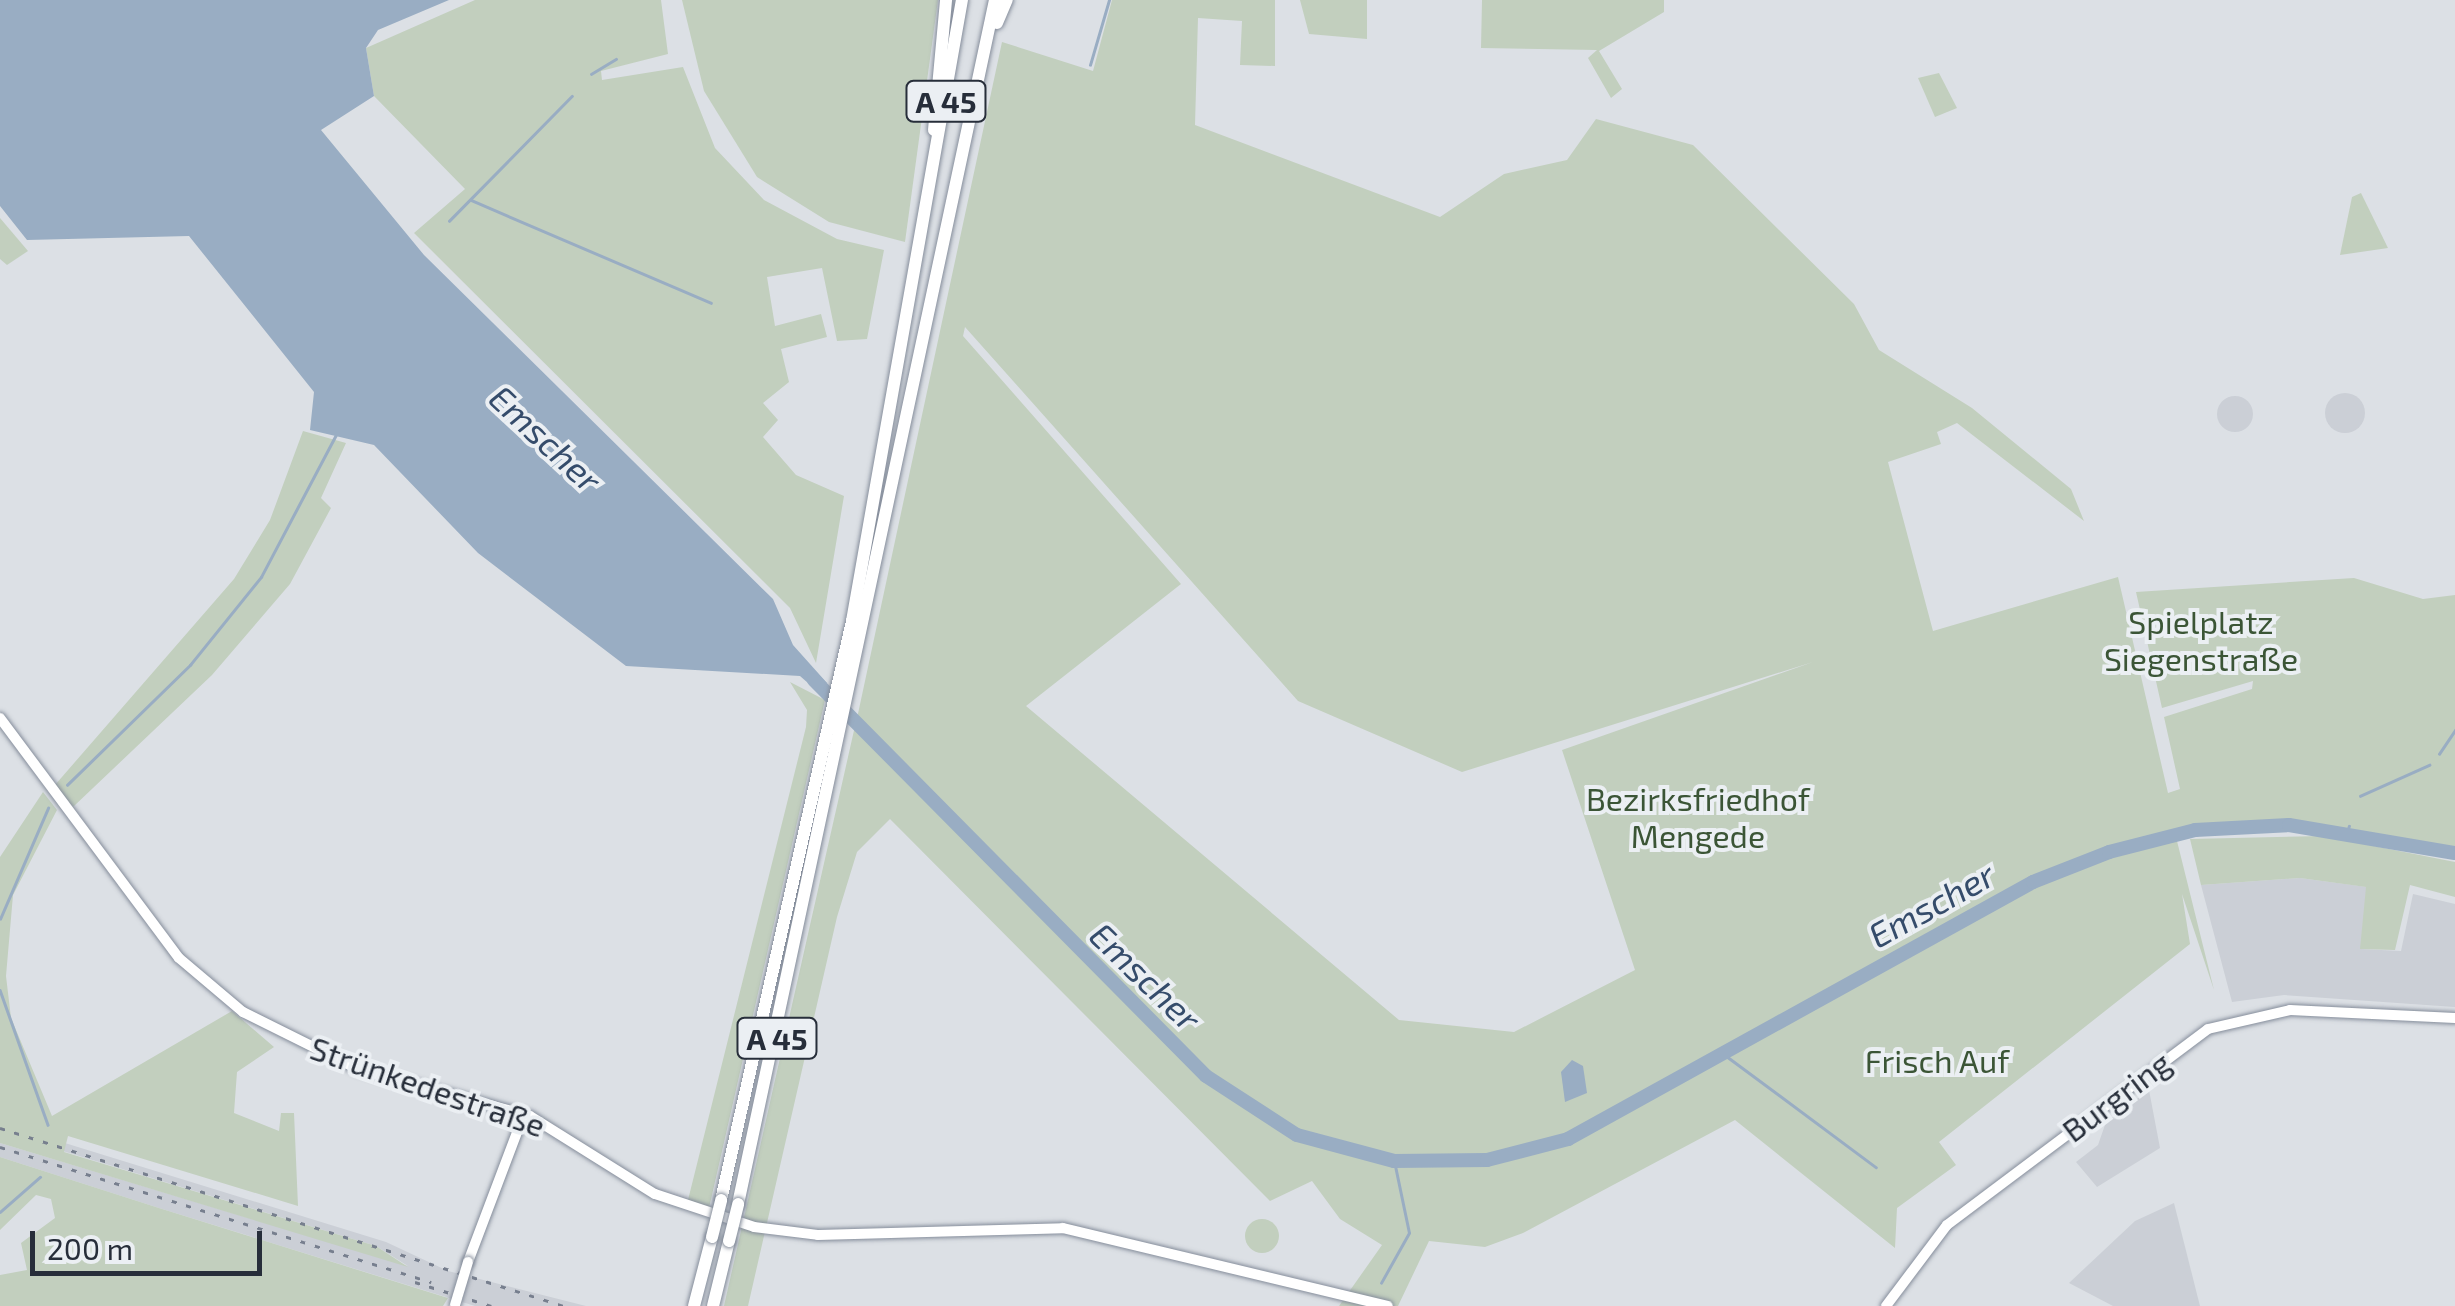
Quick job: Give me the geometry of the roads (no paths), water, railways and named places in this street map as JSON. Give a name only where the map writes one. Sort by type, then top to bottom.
[{"type":"highway","points":[[930,202],[946,0]]},
{"type":"highway","name":"A 45","points":[[694,1306],[799,868],[844,656],[930,202],[962,0]]},
{"type":"highway","name":"A 45","points":[[713,1306],[815,872],[996,0]]},
{"type":"highway","points":[[988,44],[1007,0]]},
{"type":"main road","name":"Strünkedestraße","points":[[0,718],[158,934],[226,1000],[358,1069],[524,1114],[655,1194],[754,1226],[818,1235],[1063,1228],[1388,1306]]},
{"type":"main road","name":"Burgring","points":[[1886,1306],[1947,1225],[2208,1029],[2290,1010],[2405,1021],[2455,1018]]},
{"type":"main road","points":[[454,1305],[524,1114]]},
{"type":"water","points":[[0,0],[449,0],[378,30],[366,48],[374,96],[321,130],[424,255],[773,599],[793,645],[827,683],[824,697],[800,676],[626,666],[478,553],[374,445],[310,430],[314,392],[189,236],[27,240],[0,206]]},
{"type":"water","points":[[1572,1060],[1583,1066],[1587,1093],[1565,1102],[1561,1072]]},
{"type":"waterway","points":[[1090,65],[1109,0]]},
{"type":"waterway","points":[[591,74],[616,59]]},
{"type":"waterway","points":[[449,221],[572,96]]},
{"type":"waterway","points":[[471,200],[711,303]]},
{"type":"waterway","points":[[67,785],[190,665],[261,577],[337,433]]},
{"type":"waterway","name":"Emscher","points":[[814,680],[1206,1076],[1297,1135],[1394,1161],[1487,1160],[1568,1139],[2033,882],[2109,852],[2195,830],[2289,825],[2455,853]]},
{"type":"waterway","points":[[2439,754],[2455,730]]},
{"type":"waterway","points":[[2360,796],[2429,765]]},
{"type":"waterway","points":[[0,919],[48,808]]},
{"type":"waterway","points":[[2347,832],[2349,826]]},
{"type":"waterway","points":[[0,990],[48,1125]]},
{"type":"waterway","points":[[1725,1055],[1876,1167]]},
{"type":"waterway","points":[[1381,1283],[1409,1233],[1394,1161]]},
{"type":"waterway","points":[[0,1212],[40,1177]]},
{"type":"railway","points":[[0,1128],[564,1306]]},
{"type":"railway","points":[[0,1147],[431,1282]]},
{"type":"railway","points":[[415,1282],[491,1306]]},
{"type":"park label","name":"Spielplatz Siegenstraße","points":[[2201,640]]},
{"type":"park label","name":"Bezirksfriedhof Mengede","points":[[1698,818]]},
{"type":"park label","name":"Frisch Auf","points":[[1937,1060]]}]
